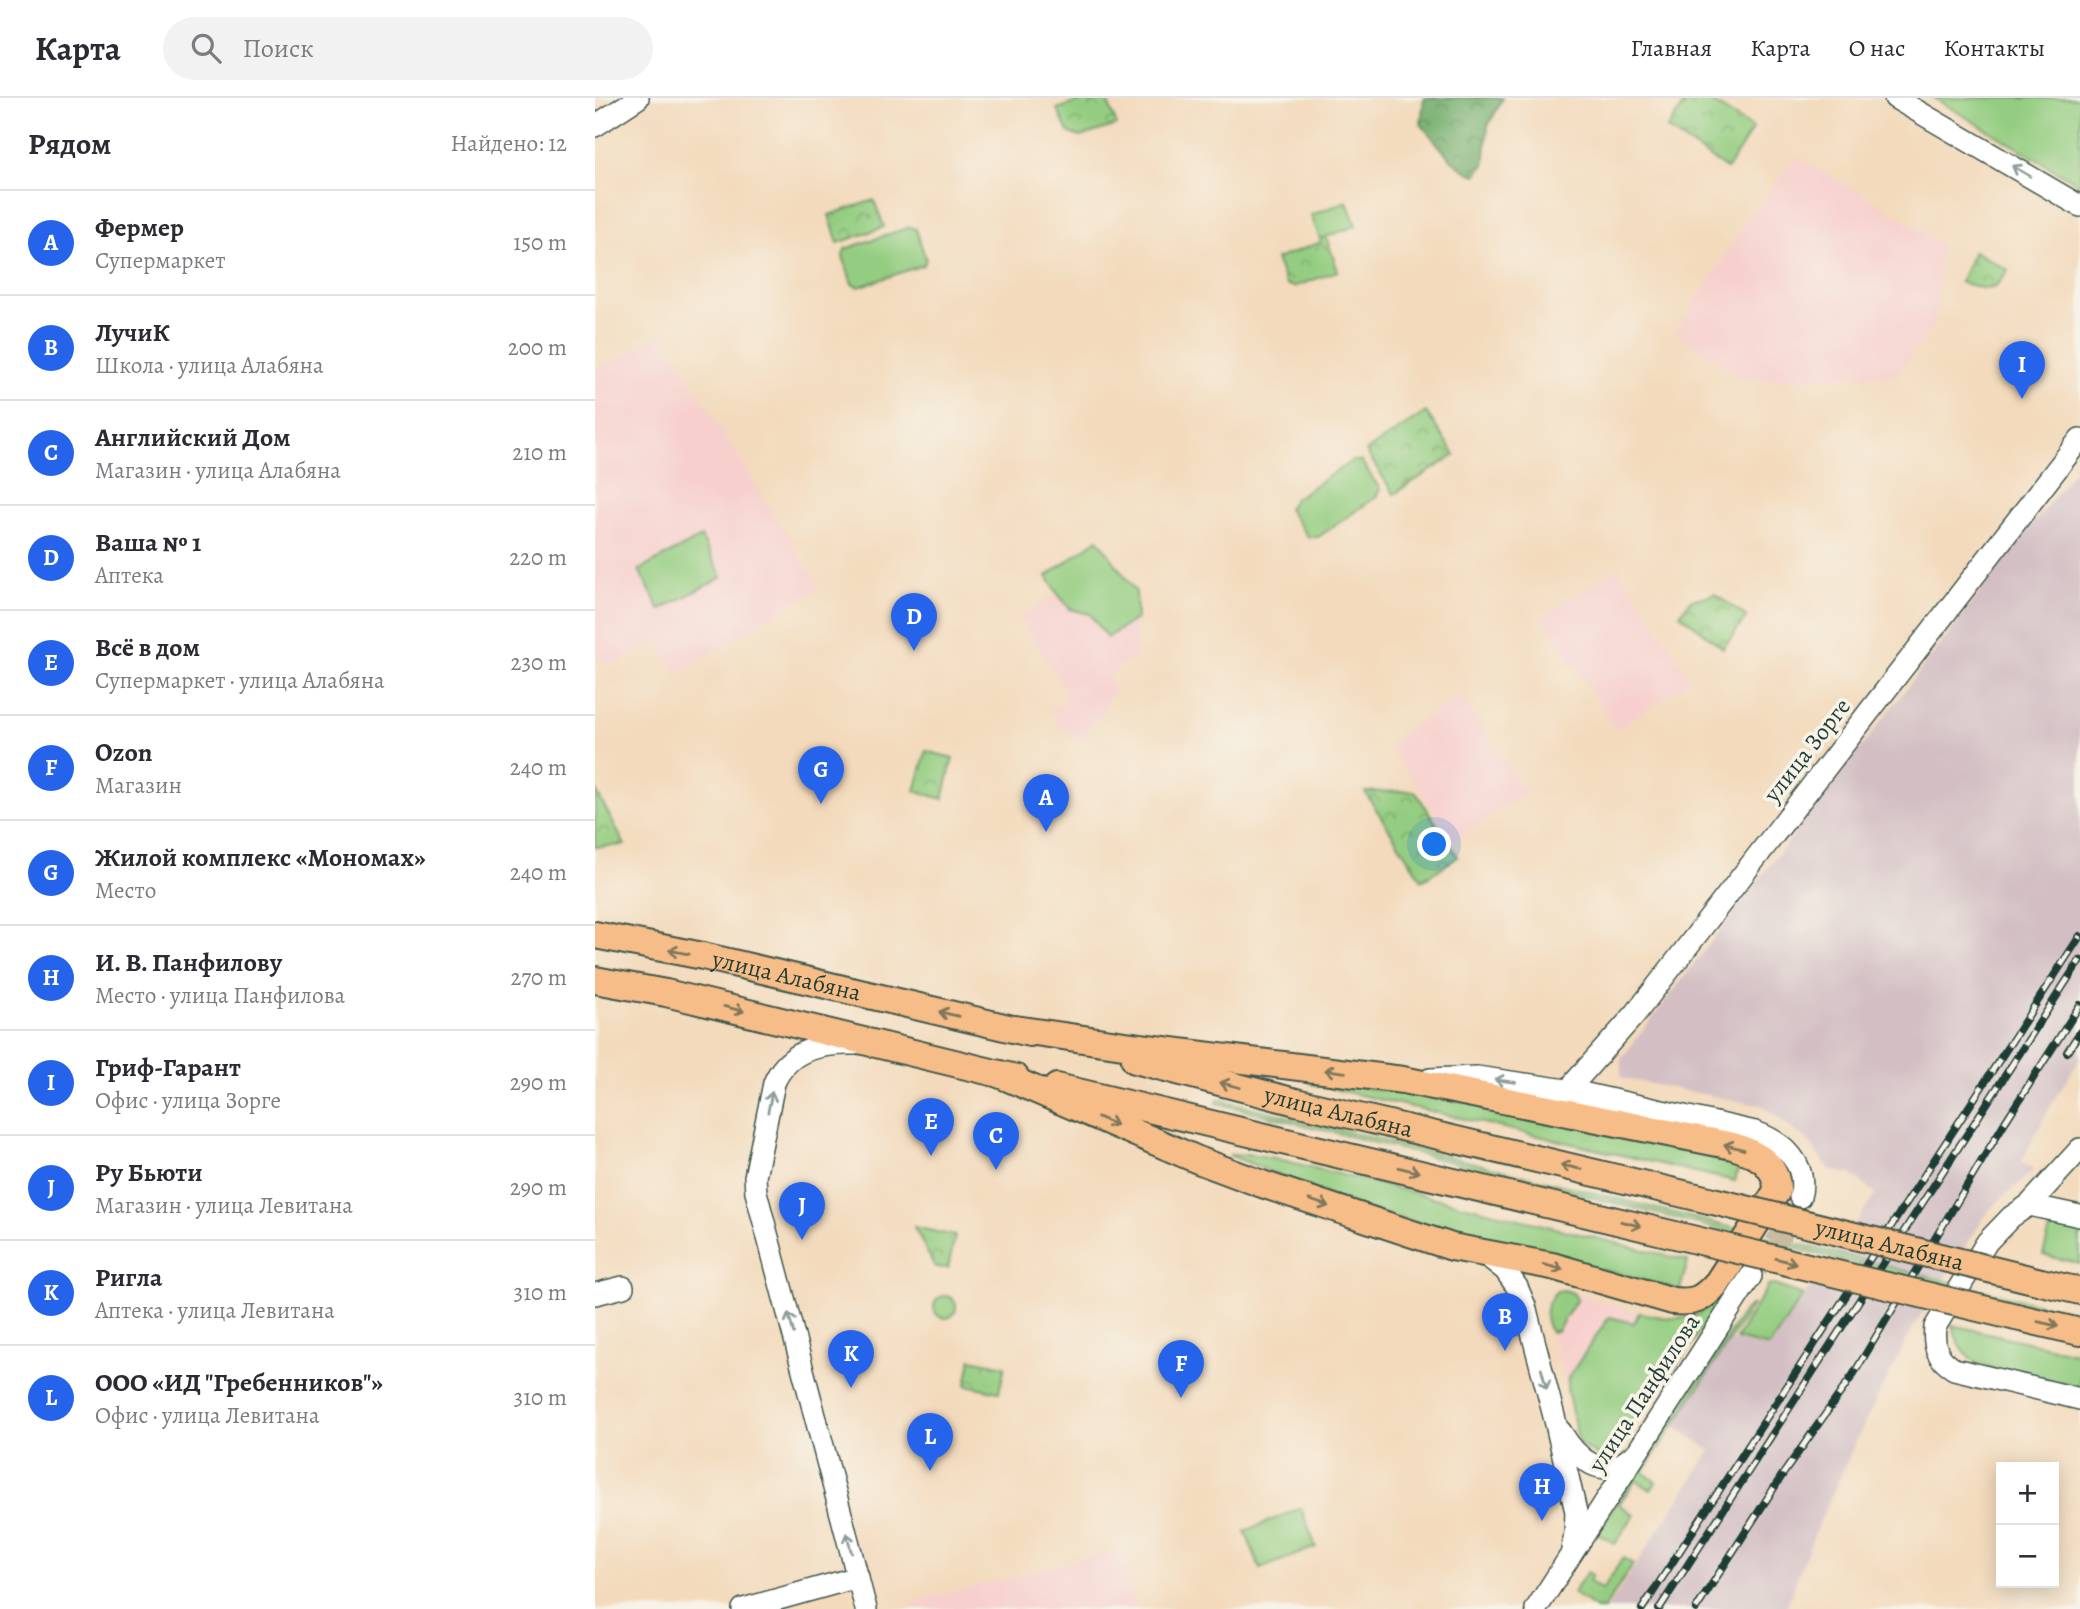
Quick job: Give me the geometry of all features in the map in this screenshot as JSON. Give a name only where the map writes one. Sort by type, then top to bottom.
[{"type":"main road","name":"улица Алабяна","points":[[595,935],[703,956],[1015,1029],[1296,1101],[2080,1291]]},
{"type":"main road","name":"улица Алабяна","points":[[595,980],[666,993],[2080,1332]]},
{"type":"main road","points":[[999,1074],[1185,1155],[1262,1184],[1452,1247],[1552,1266],[1673,1301],[1692,1302],[1702,1298],[1718,1282],[1777,1191],[1775,1175],[1762,1158],[1733,1146],[1403,1080],[1015,1029]]},
{"type":"street","points":[[595,126],[638,98]]},
{"type":"street","points":[[1895,98],[2080,206]]},
{"type":"street","name":"улица Зорге","points":[[1573,1091],[1574,1083],[1636,1013],[2080,439]]},
{"type":"street","points":[[866,1609],[756,1192],[755,1177],[773,1083],[785,1064],[796,1055],[821,1046],[840,1043],[878,1044]]},
{"type":"street","points":[[1403,1080],[1477,1077],[1573,1091],[1755,1132],[1771,1137],[1793,1157],[1802,1178],[1800,1194]]},
{"type":"street","points":[[2080,1149],[2029,1205],[2011,1217],[1987,1242],[1935,1327],[1934,1341],[1938,1355],[1945,1364],[1954,1369],[2080,1399]]},
{"type":"street","points":[[2029,1205],[2080,1216]]},
{"type":"street","points":[[1486,1255],[1505,1270],[1517,1287],[1525,1306],[1576,1512],[1570,1557]]},
{"type":"street","name":"улица Панфилова","points":[[1535,1609],[1751,1276]]},
{"type":"street","points":[[595,1294],[623,1287]]},
{"type":"street","points":[[1556,1424],[1569,1446],[1583,1459],[1598,1467],[1613,1468],[1625,1463],[1637,1450]]},
{"type":"street","points":[[743,1609],[858,1577]]},
{"type":"shaded area","points":[[1795,157],[1867,196],[1942,245],[1935,322],[1897,375],[1760,380],[1741,378],[1675,333],[1753,211]]},
{"type":"shaded area","points":[[662,334],[820,588],[677,674],[657,640],[619,663],[595,659],[595,370]]},
{"type":"shaded area","points":[[2080,463],[2080,1059],[2052,1103],[2021,1162],[2035,1169],[1989,1210],[1915,1324],[1864,1424],[1816,1530],[1785,1609],[1607,1609],[1711,1450],[1668,1422],[1722,1338],[1770,1349],[1805,1294],[1876,1194],[1851,1174],[1832,1171],[1810,1143],[1763,1106],[1621,1078],[1621,1059]]},
{"type":"shaded area","points":[[1098,539],[1136,592],[1136,655],[1109,676],[1115,689],[1102,715],[1085,727],[1088,733],[1074,742],[1065,727],[1061,729],[1049,710],[1066,700],[1058,675],[1019,618],[1057,594],[1047,576]]},
{"type":"shaded area","points":[[1619,567],[1691,681],[1616,730],[1542,617]]},
{"type":"shaded area","points":[[1460,695],[1526,792],[1454,841],[1388,744]]},
{"type":"shaded area","points":[[1573,1293],[1639,1313],[1634,1323],[1568,1378],[1567,1390],[1551,1332],[1555,1332],[1576,1299]]},
{"type":"shaded area","points":[[1119,1549],[1136,1609],[906,1609],[925,1599]]},
{"type":"green space","points":[[1089,98],[1106,98],[1117,125],[1080,137],[1068,132],[1057,109]]},
{"type":"green space","points":[[1424,98],[1503,98],[1488,126],[1484,165],[1476,175],[1453,161],[1421,124]]},
{"type":"green space","points":[[1688,98],[1705,98],[1753,128],[1727,169],[1667,129]]},
{"type":"green space","points":[[1934,98],[2080,98],[2080,185],[1942,103]]},
{"type":"green space","points":[[874,200],[884,227],[838,243],[829,215]]},
{"type":"green space","points":[[1347,201],[1356,226],[1320,239],[1311,215]]},
{"type":"green space","points":[[910,227],[916,229],[926,260],[923,265],[859,287],[852,284],[843,256],[845,249]]},
{"type":"green space","points":[[1326,237],[1338,271],[1294,287],[1286,284],[1276,259],[1321,242],[1320,239]]},
{"type":"green space","points":[[1974,251],[2008,270],[1995,287],[1985,289],[1960,282]]},
{"type":"green space","points":[[1426,412],[1455,455],[1394,494],[1366,451]]},
{"type":"green space","points":[[1352,461],[1361,461],[1380,489],[1376,497],[1318,537],[1308,537],[1288,509],[1294,499]]},
{"type":"green space","points":[[701,537],[722,577],[660,610],[639,570]]},
{"type":"green space","points":[[1098,539],[1136,592],[1137,618],[1107,638],[1090,614],[1070,609],[1047,576]]},
{"type":"green space","points":[[1715,594],[1747,617],[1723,648],[1680,614],[1691,600]]},
{"type":"green space","points":[[926,751],[953,758],[943,799],[915,791]]},
{"type":"green space","points":[[595,789],[625,845],[595,847]]},
{"type":"green space","points":[[1415,791],[1458,857],[1422,880],[1365,792]]},
{"type":"green space","points":[[1317,1081],[1481,1104],[1741,1159],[1735,1181],[1311,1084]]},
{"type":"green space","points":[[1218,1099],[2080,1313],[2080,1318],[1217,1103]]},
{"type":"green space","points":[[1248,1154],[1274,1158],[1688,1261],[1680,1290],[1365,1209],[1229,1155]]},
{"type":"green space","points":[[2052,1222],[2080,1228],[2080,1264],[2043,1255]]},
{"type":"green space","points":[[914,1227],[955,1236],[948,1268],[935,1267]]},
{"type":"green space","points":[[1774,1285],[1803,1295],[1769,1347],[1736,1339],[1768,1286]]},
{"type":"green space","points":[[1557,1291],[1573,1293],[1577,1299],[1557,1331],[1551,1332],[1545,1317],[1547,1306]]},
{"type":"green space","points":[[1723,1291],[1727,1293],[1681,1359],[1608,1453],[1602,1458],[1579,1444],[1567,1390],[1568,1378],[1609,1317],[1634,1323],[1639,1313],[1686,1318],[1704,1310]]},
{"type":"green space","points":[[941,1296],[949,1296],[956,1303],[956,1311],[949,1318],[941,1318],[934,1311],[934,1303]]},
{"type":"green space","points":[[1753,1304],[1643,1472],[1656,1482],[1651,1490],[1636,1480],[1619,1504],[1634,1515],[1615,1544],[1597,1533],[1744,1311]]},
{"type":"green space","points":[[1952,1325],[2080,1354],[2080,1388],[1980,1365],[1962,1348]]},
{"type":"green space","points":[[971,1359],[1005,1366],[999,1392],[966,1385]]},
{"type":"green space","points":[[1301,1508],[1316,1547],[1260,1569],[1245,1531]]},
{"type":"green space","points":[[1623,1558],[1633,1564],[1604,1609],[1596,1609],[1573,1593],[1587,1572],[1592,1575],[1589,1581],[1602,1590]]},
{"type":"tunnel","points":[[1757,1269],[1793,1217],[1796,1208]]},
{"type":"railway","points":[[1642,1609],[2080,936]]},
{"type":"railway","points":[[1659,1609],[2080,960]]},
{"type":"railway","points":[[1696,1609],[1783,1474],[1853,1375],[2005,1122],[2080,1005]]},
{"type":"railway","points":[[2067,1052],[2080,1032]]},
{"type":"place","name":"Гриф-Гарант","points":[[2022,399]]},
{"type":"place","name":"Ваша № 1","points":[[914,651]]},
{"type":"place","name":"Жилой комплекс «Мономах»","points":[[821,804]]},
{"type":"place","name":"Фермер","points":[[1046,832]]},
{"type":"place","name":"Всё в дом","points":[[931,1156]]},
{"type":"place","name":"Английский Дом","points":[[996,1170]]},
{"type":"place","name":"Ру Бьюти","points":[[802,1240]]},
{"type":"place","name":"ЛучиК","points":[[1505,1351]]},
{"type":"place","name":"Ригла","points":[[851,1388]]},
{"type":"place","name":"Ozon","points":[[1181,1398]]},
{"type":"place","name":"ООО «ИД \"Гребенников\"»","points":[[930,1471]]},
{"type":"place","name":"И. В. Панфилову","points":[[1542,1521]]}]
